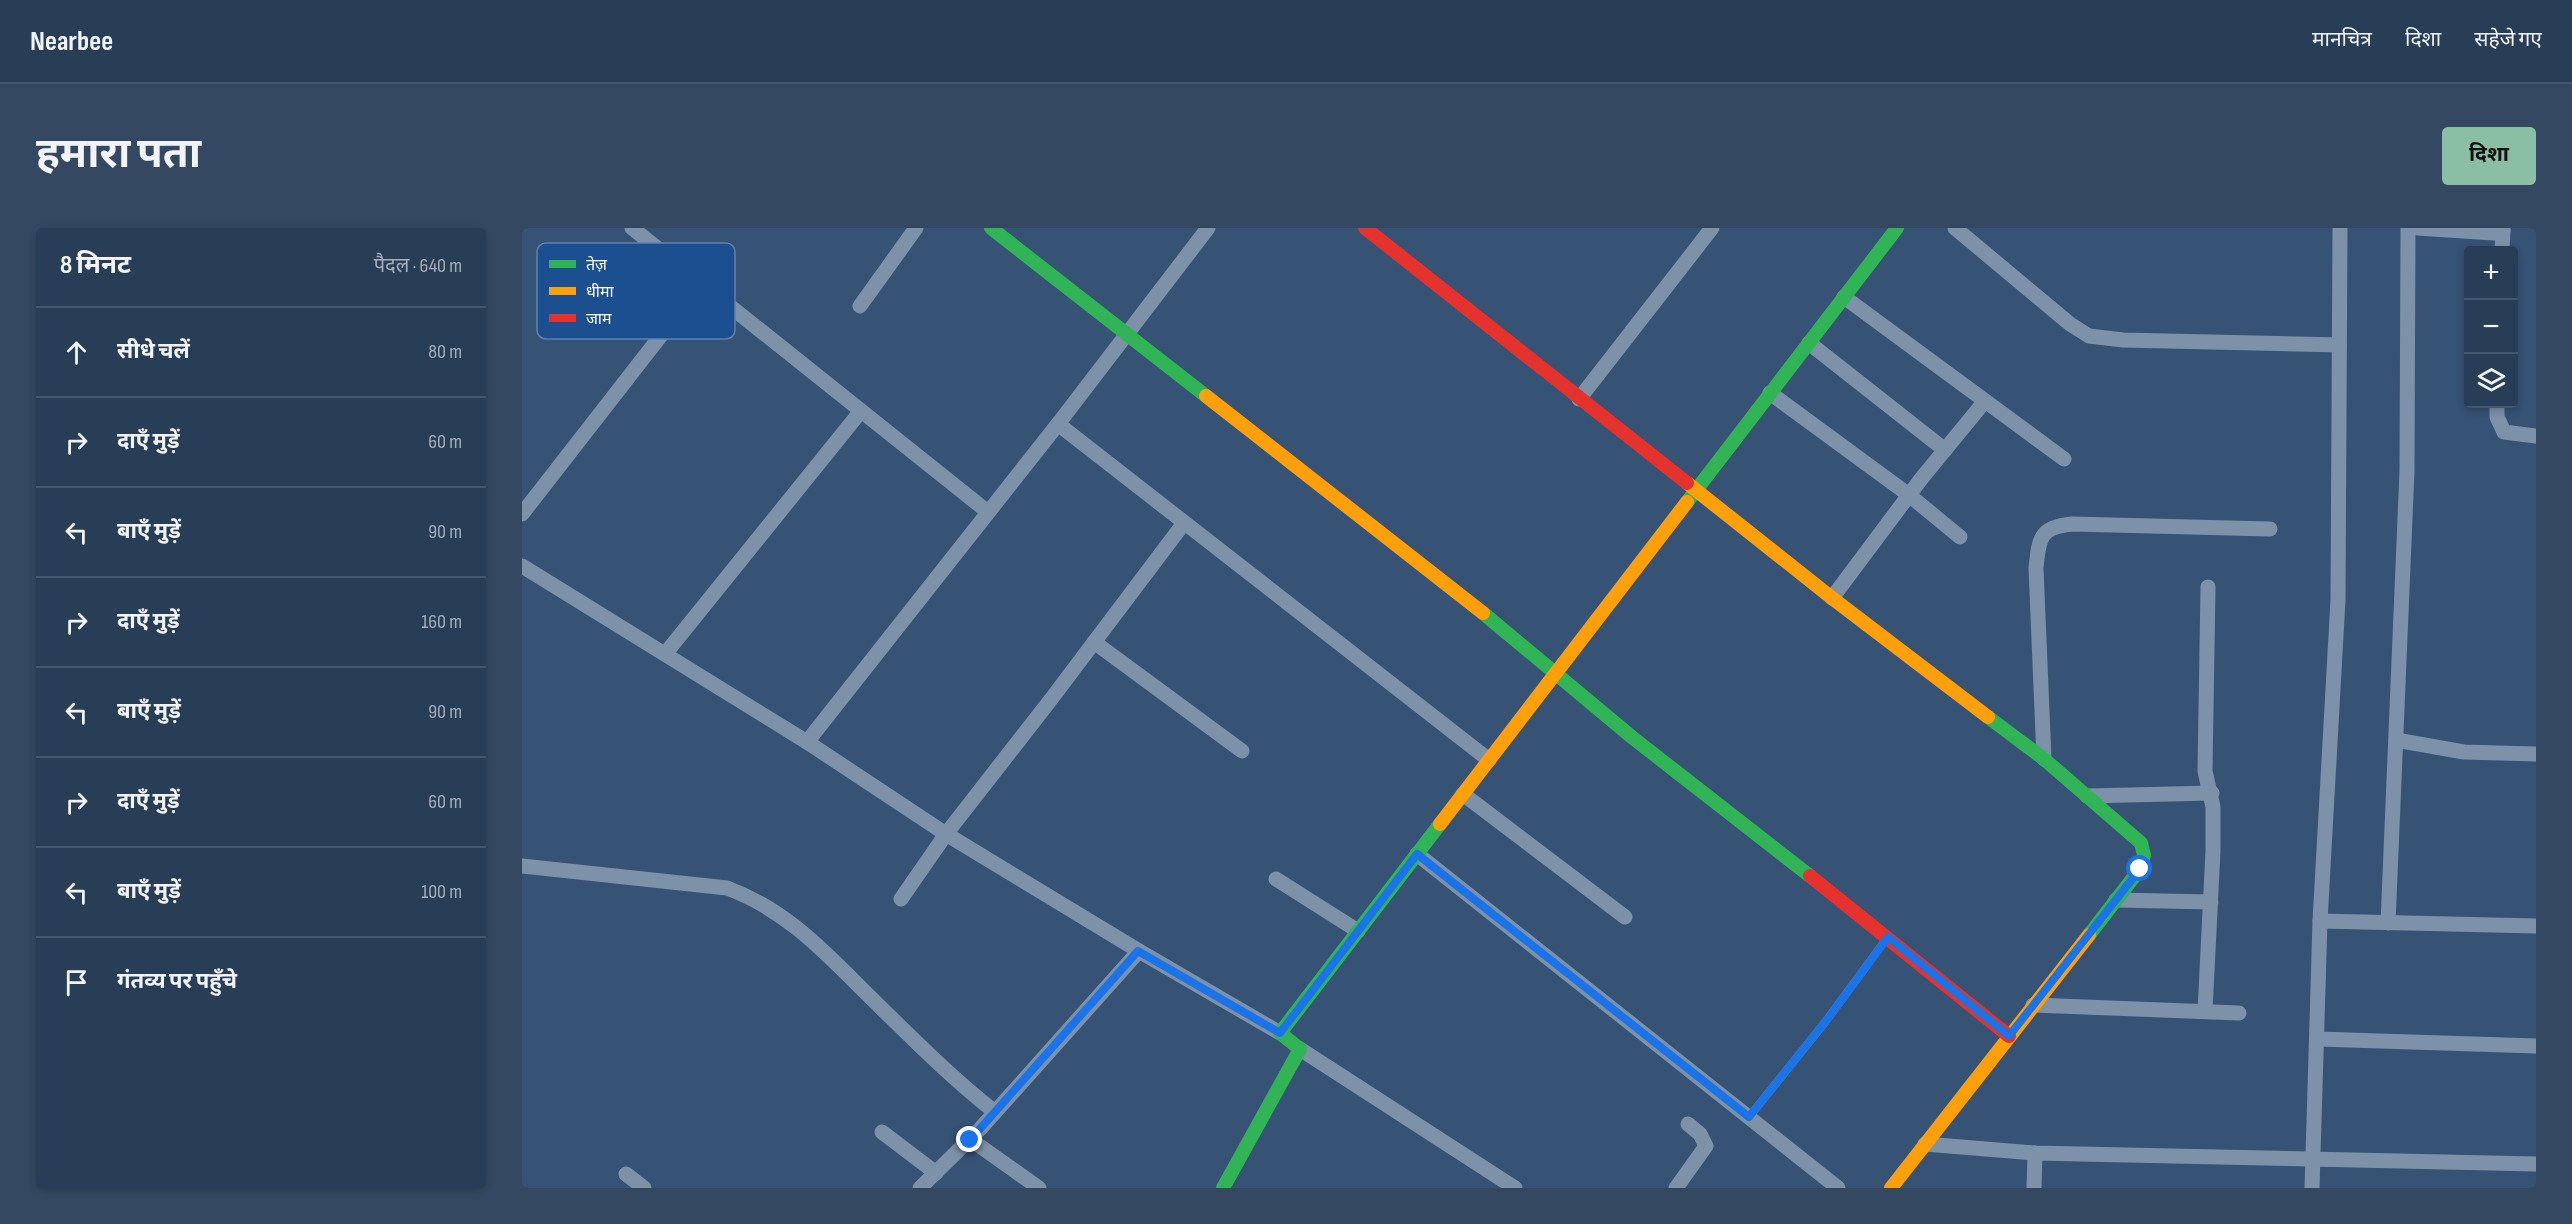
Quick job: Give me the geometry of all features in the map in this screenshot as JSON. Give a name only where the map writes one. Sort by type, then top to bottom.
[{"type":"street","points":[[632,228],[650,243]]},
{"type":"street","points":[[860,306],[916,228]]},
{"type":"street","points":[[991,228],[1128,333],[1556,672],[1633,738],[1888,937],[2009,1036]]},
{"type":"street","points":[[807,742],[1058,424],[1208,228]]},
{"type":"street","points":[[1579,399],[1712,228]]},
{"type":"street","points":[[1280,1033],[1897,228]]},
{"type":"street","points":[[1955,228],[2070,324],[2089,336],[2123,340],[2339,345]]},
{"type":"street","points":[[2312,1188],[2320,921],[2338,600],[2340,228]]},
{"type":"street","points":[[2388,922],[2407,471],[2408,228]]},
{"type":"street","points":[[2418,228],[2503,230],[2502,246]]},
{"type":"street","points":[[1373,231],[1695,491],[2044,759],[2141,843],[2144,855],[2140,869],[1891,1188]]},
{"type":"street","points":[[1844,297],[2064,459]]},
{"type":"street","points":[[735,311],[988,512]]},
{"type":"street","points":[[522,514],[658,339]]},
{"type":"street","points":[[1809,343],[1945,450]]},
{"type":"street","points":[[1770,393],[1909,495],[1960,537]]},
{"type":"street","points":[[1833,598],[1909,495],[1985,401]]},
{"type":"street","points":[[2497,408],[2497,417],[2504,432],[2536,436]]},
{"type":"street","points":[[665,654],[861,411]]},
{"type":"street","points":[[1058,424],[1489,760]]},
{"type":"street","points":[[901,899],[946,834],[1184,523]]},
{"type":"street","points":[[2044,759],[2036,568],[2038,547],[2043,533],[2055,526],[2072,524],[2270,529]]},
{"type":"street","points":[[522,566],[807,742],[946,834],[1138,951],[1280,1033],[1515,1188]]},
{"type":"street","points":[[2205,1011],[2213,851],[2212,793],[2205,771],[2208,587]]},
{"type":"street","points":[[1094,642],[1242,751]]},
{"type":"street","points":[[2396,740],[2464,752],[2536,754]]},
{"type":"street","points":[[2087,796],[2212,793]]},
{"type":"street","points":[[1463,794],[1625,917]]},
{"type":"street","points":[[1417,854],[1838,1188]]},
{"type":"street","points":[[522,866],[717,886],[749,896],[786,918],[806,934],[995,1112]]},
{"type":"street","points":[[1276,879],[1358,931]]},
{"type":"street","points":[[2116,900],[2211,902]]},
{"type":"street","points":[[2320,921],[2536,926]]},
{"type":"street","points":[[920,1188],[970,1140],[1138,951]]},
{"type":"street","points":[[2033,1005],[2239,1012]]},
{"type":"street","points":[[2318,1039],[2536,1046]]},
{"type":"street","points":[[1228,1186],[1300,1048]]},
{"type":"street","points":[[1676,1188],[1706,1146],[1700,1134],[1688,1124]]},
{"type":"street","points":[[882,1132],[936,1173]]},
{"type":"street","points":[[970,1140],[1039,1188]]},
{"type":"street","points":[[1925,1144],[2035,1154],[2536,1164]]},
{"type":"street","points":[[2034,1188],[2035,1154]]},
{"type":"street","points":[[626,1174],[644,1188]]},
{"type":"lane","points":[[1749,1117],[1826,1021],[1888,937]]},
{"type":"traffic: fast","points":[[991,228],[1206,396]]},
{"type":"traffic: fast","points":[[1687,502],[1897,228]]},
{"type":"traffic: fast","points":[[1483,613],[1633,738],[1810,876]]},
{"type":"traffic: fast","points":[[1988,717],[2044,759],[2141,843],[2144,855],[2140,869],[2089,935]]},
{"type":"traffic: fast","points":[[1223,1188],[1300,1049],[1280,1033],[1440,824]]},
{"type":"traffic: slow","points":[[1206,396],[1483,613]]},
{"type":"traffic: slow","points":[[1687,483],[1988,717]]},
{"type":"traffic: slow","points":[[1440,824],[1687,502]]},
{"type":"traffic: slow","points":[[1891,1188],[2089,935]]},
{"type":"traffic: jam","points":[[1365,228],[1687,483]]},
{"type":"traffic: jam","points":[[1810,876],[2009,1036]]},
{"type":"route","points":[[970,1140],[1138,951],[1280,1033],[1417,854],[1749,1117],[1826,1021],[1888,937],[2009,1036],[2140,869]]}]
